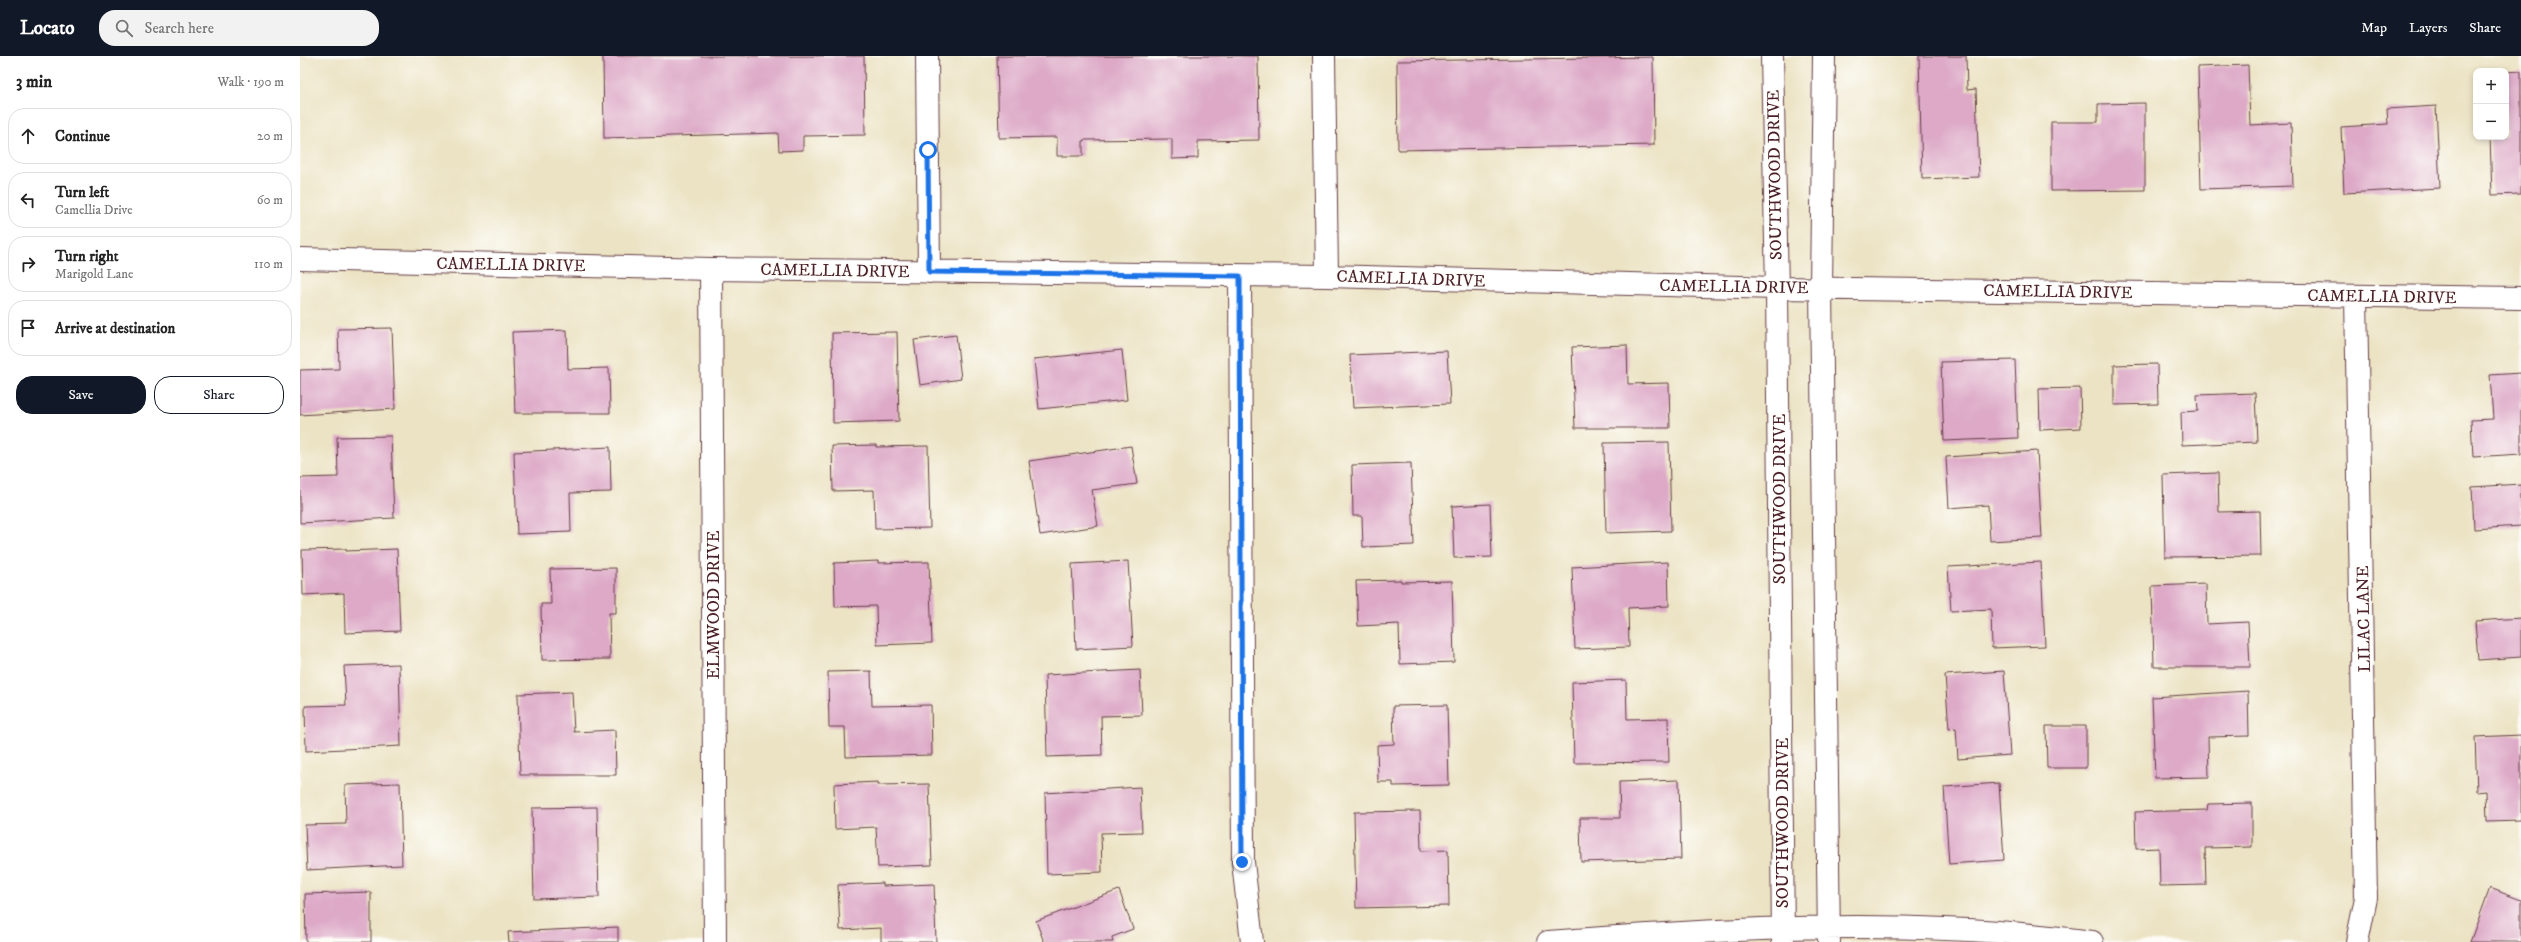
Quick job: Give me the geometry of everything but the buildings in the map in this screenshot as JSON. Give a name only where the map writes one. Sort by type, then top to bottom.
[{"type":"street","points":[[927,56],[929,272]]},
{"type":"street","points":[[1324,56],[1326,276]]},
{"type":"street","name":"SOUTHWOOD DRIVE","points":[[1772,56],[1777,288],[1782,935]]},
{"type":"street","points":[[1824,56],[1821,288],[1829,934]]},
{"type":"street","name":"CAMELLIA DRIVE","points":[[300,259],[711,269],[1326,276],[1777,288],[2521,298]]},
{"type":"street","name":"ELMWOOD DRIVE","points":[[711,269],[715,942]]},
{"type":"street","points":[[1240,276],[1242,862],[1252,942]]},
{"type":"street","name":"LILAC LANE","points":[[2356,296],[2366,898],[2357,942]]},
{"type":"street","points":[[1548,942],[1829,934],[2035,934],[2092,942]]},
{"type":"route","points":[[928,150],[929,272],[1240,276],[1242,862]]}]
